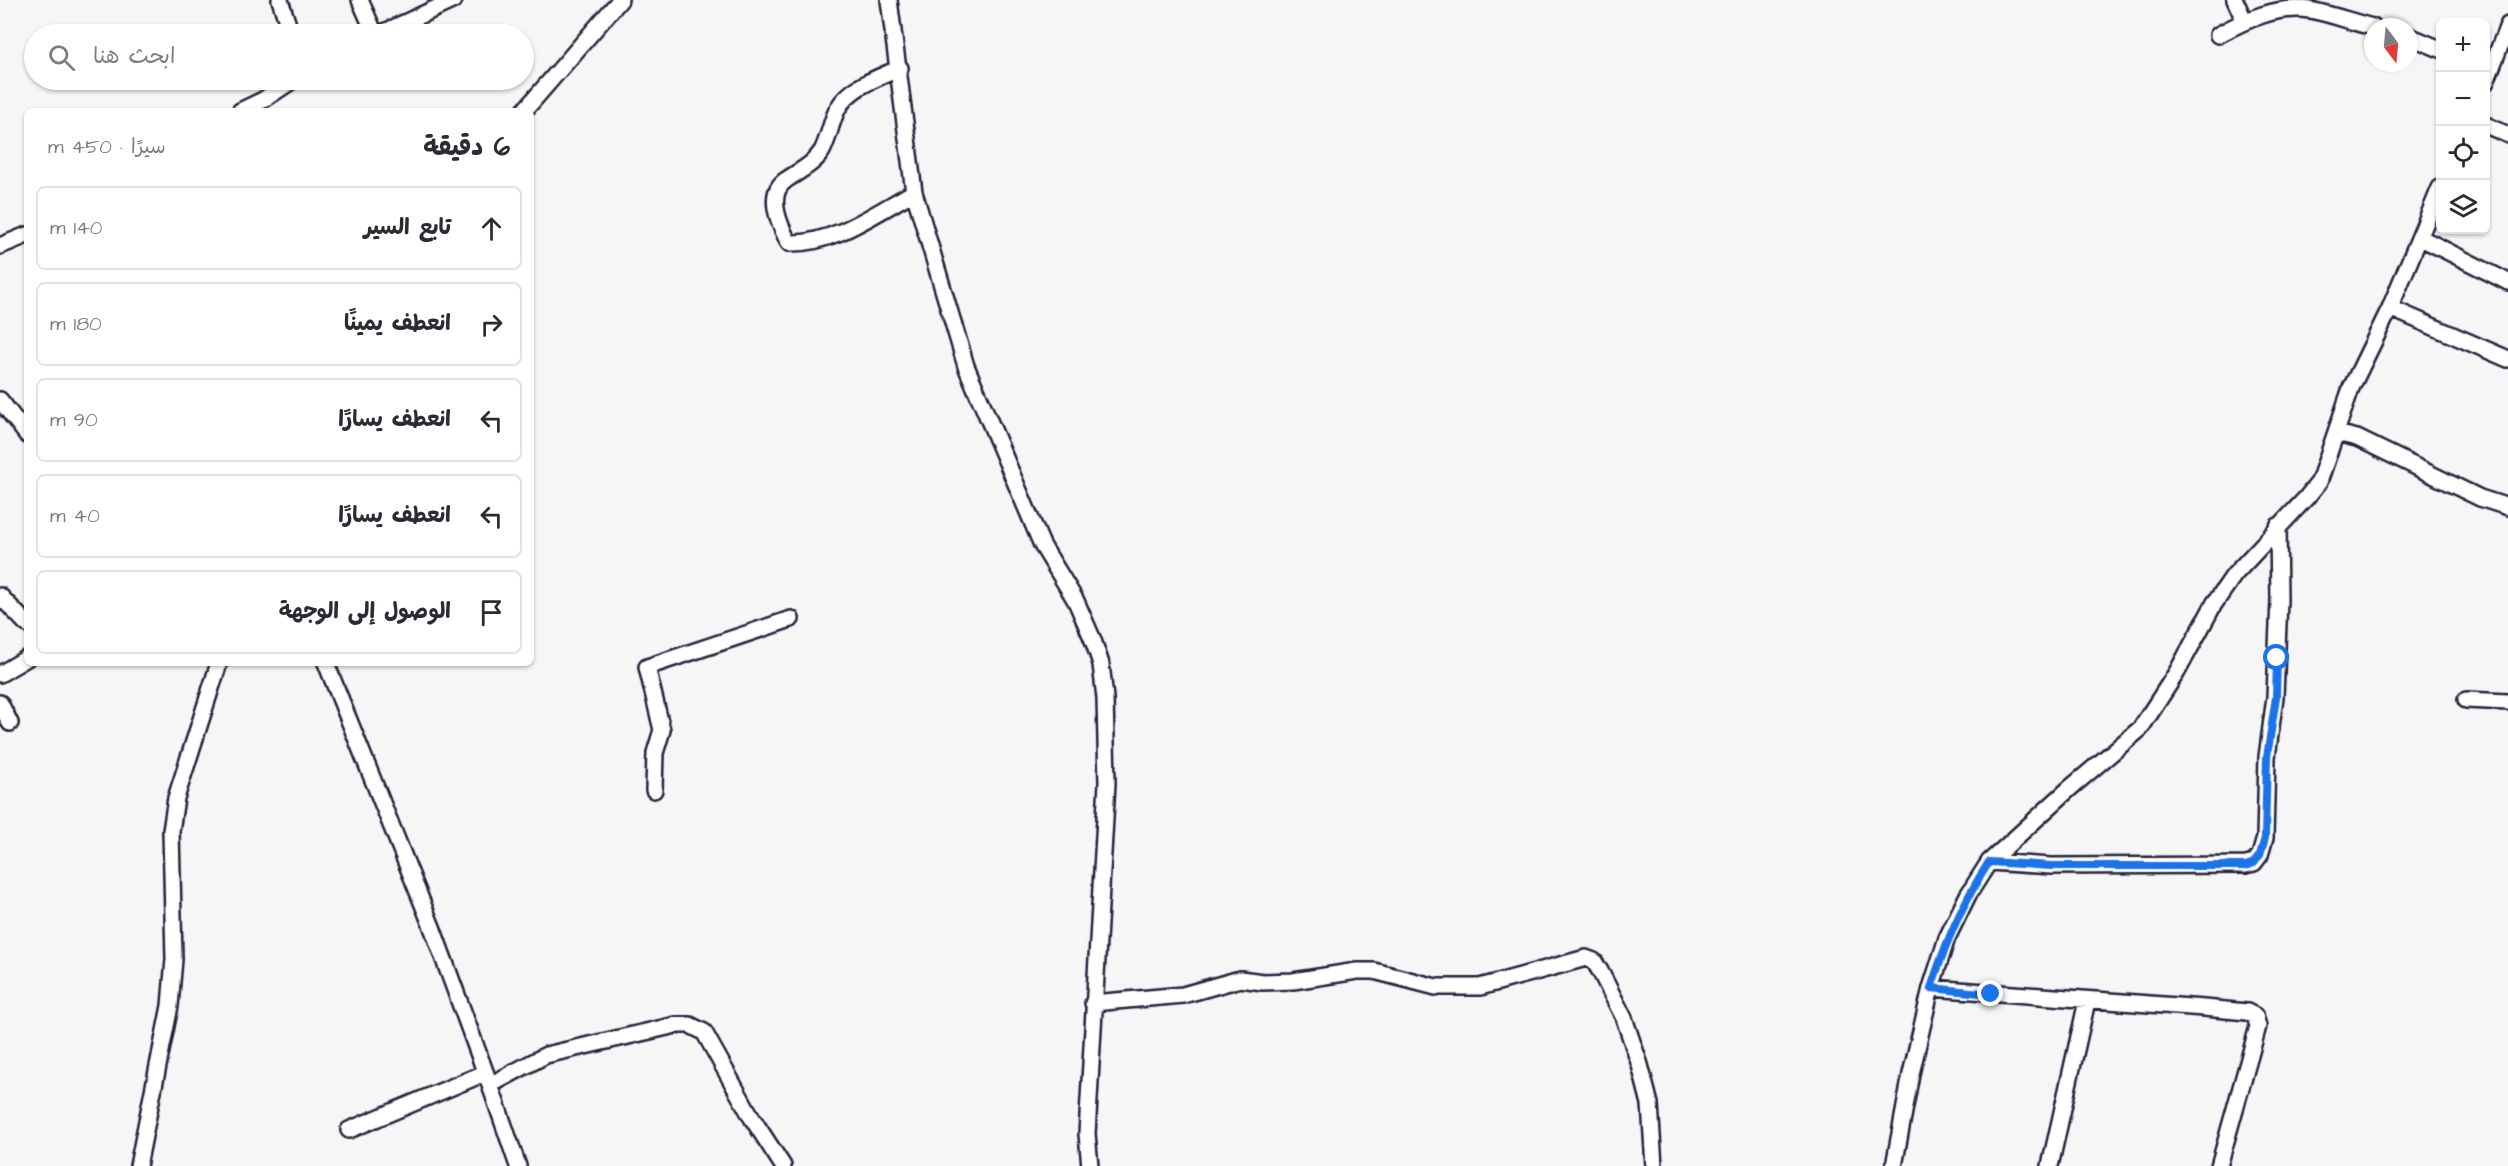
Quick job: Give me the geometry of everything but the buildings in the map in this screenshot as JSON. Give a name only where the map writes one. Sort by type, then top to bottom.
[{"type":"street","points":[[280,0],[288,24]]},
{"type":"street","points":[[360,0],[371,24]]},
{"type":"street","points":[[399,24],[438,4],[454,0]]},
{"type":"street","points":[[527,108],[620,0]]},
{"type":"street","points":[[889,0],[900,68],[914,192],[966,366],[1042,545],[1076,601],[1101,664],[1106,698],[1107,783],[1101,921],[1093,1003],[1088,1134],[1090,1166]]},
{"type":"street","points":[[2235,0],[2244,20]]},
{"type":"street","points":[[2218,35],[2244,20],[2283,10],[2309,10],[2364,25]]},
{"type":"street","points":[[2488,72],[2508,25]]},
{"type":"street","points":[[2418,40],[2436,47]]},
{"type":"street","points":[[900,68],[858,88],[845,100],[838,109],[821,151],[812,164],[783,182],[775,201],[782,230],[789,243],[801,244],[816,241],[848,227],[914,192]]},
{"type":"street","points":[[246,108],[278,90]]},
{"type":"street","points":[[2488,126],[2508,135]]},
{"type":"street","points":[[1894,1166],[1911,1074],[1931,988],[1947,938],[1968,895],[1989,862],[2038,816],[2140,729],[2178,672],[2214,604],[2234,575],[2319,482],[2351,388],[2390,308],[2436,199]]},
{"type":"street","points":[[0,246],[24,236]]},
{"type":"street","points":[[2421,238],[2508,282]]},
{"type":"street","points":[[2390,308],[2508,359]]},
{"type":"street","points":[[0,400],[24,431]]},
{"type":"street","points":[[2336,433],[2357,438],[2480,498],[2508,507]]},
{"type":"street","points":[[1989,862],[2051,866],[2246,866],[2254,863],[2260,855],[2265,838],[2267,757],[2276,697],[2279,600],[2278,526]]},
{"type":"street","points":[[0,596],[24,621]]},
{"type":"street","points":[[654,790],[655,753],[662,730],[647,667],[791,619]]},
{"type":"street","points":[[0,674],[24,660]]},
{"type":"street","points":[[327,666],[432,927],[518,1166]]},
{"type":"street","points":[[138,1166],[170,1006],[174,959],[171,831],[176,798],[217,670]]},
{"type":"street","points":[[2466,700],[2508,702]]},
{"type":"street","points":[[0,703],[10,723]]},
{"type":"street","points":[[1093,1003],[1183,995],[1240,979],[1263,982],[1293,981],[1357,971],[1374,971],[1436,987],[1480,987],[1586,958],[1594,961],[1600,970],[1624,1018],[1640,1065],[1650,1104],[1654,1166]]},
{"type":"street","points":[[1931,988],[2204,1008],[2247,1012],[2255,1016],[2258,1026],[2219,1166]]},
{"type":"street","points":[[2050,1166],[2088,1000]]},
{"type":"street","points":[[349,1130],[546,1055],[676,1025],[690,1025],[698,1028],[709,1040],[752,1118],[783,1166]]},
{"type":"route","points":[[1991,994],[1931,988],[1947,938],[1968,895],[1989,862],[2051,866],[2246,866],[2254,863],[2260,855],[2265,838],[2267,757],[2276,697],[2277,658]]}]
